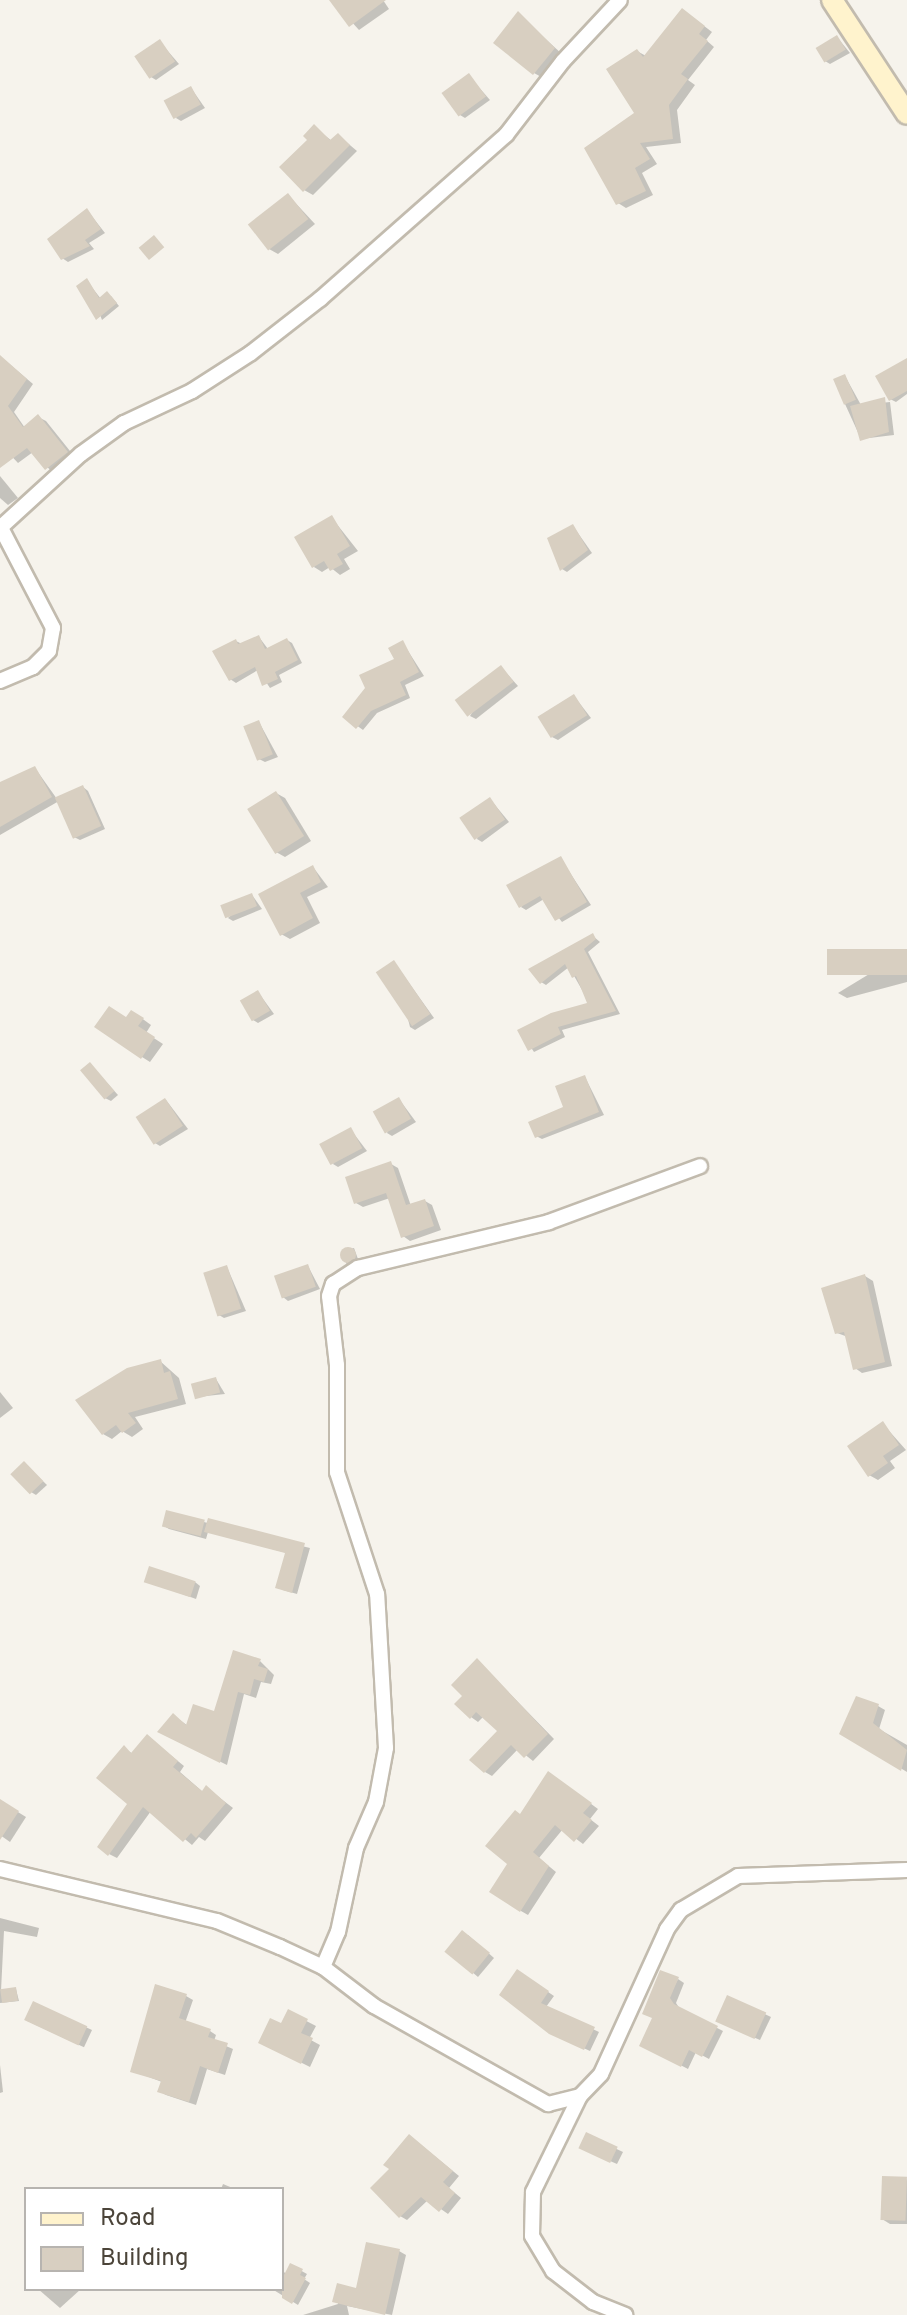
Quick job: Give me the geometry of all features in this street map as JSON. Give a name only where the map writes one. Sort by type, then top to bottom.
[{"type":"main road","points":[[832,0],[907,114]]},
{"type":"street","points":[[0,681],[33,667],[49,651],[53,628],[0,526],[81,454],[124,423],[192,391],[251,353],[332,289],[506,135],[563,61],[620,0]]},
{"type":"street","points":[[323,1967],[338,1932],[345,1883],[376,1802],[386,1748],[377,1594],[337,1472],[333,1284],[358,1268],[549,1222],[700,1166]]},
{"type":"street","points":[[0,1869],[217,1921],[323,1967],[374,2006],[548,2104],[580,2096]]},
{"type":"street","points":[[626,2315],[593,2302],[553,2271],[532,2236],[533,2192],[580,2096],[601,2074],[667,1929],[681,1910],[738,1876],[907,1870]]},
{"type":"building","points":[[329,0],[386,0],[349,27]]},
{"type":"building","points":[[682,8],[705,26],[699,34],[708,41],[681,74],[688,79],[669,105],[673,139],[640,143],[650,159],[635,168],[646,191],[616,205],[584,148],[634,113],[606,69],[637,49],[643,57]]},
{"type":"building","points":[[518,11],[555,48],[533,75],[493,43]]},
{"type":"building","points":[[837,35],[846,50],[824,62],[816,48]]},
{"type":"building","points":[[160,39],[175,61],[149,79],[134,56]]},
{"type":"building","points":[[469,73],[486,96],[459,116],[441,93]]},
{"type":"building","points":[[191,86],[201,105],[173,119],[164,101]]},
{"type":"building","points":[[314,124],[330,140],[338,133],[350,145],[303,192],[279,167],[307,140],[303,136]]},
{"type":"building","points":[[288,193],[308,219],[268,250],[248,224]]},
{"type":"building","points":[[87,208],[101,229],[85,240],[90,246],[61,260],[47,239]]},
{"type":"building","points":[[154,235],[164,247],[149,260],[139,248]]},
{"type":"building","points":[[87,278],[99,298],[107,291],[117,303],[96,320],[76,286]]},
{"type":"building","points":[[0,355],[27,379],[8,406],[23,427],[38,414],[68,452],[45,470],[27,448],[0,468]]},
{"type":"building","points":[[907,358],[907,391],[889,401],[875,376]]},
{"type":"building","points":[[845,374],[856,400],[844,405],[833,379]]},
{"type":"building","points":[[885,397],[889,432],[860,441],[850,406]]},
{"type":"building","points":[[332,515],[350,546],[337,554],[343,564],[330,571],[324,561],[312,568],[294,537]]},
{"type":"building","points":[[573,524],[588,550],[560,571],[547,538]]},
{"type":"building","points":[[259,635],[265,649],[287,638],[298,660],[275,672],[278,679],[262,686],[255,667],[229,681],[212,651],[236,639],[238,644]]},
{"type":"building","points":[[403,640],[419,672],[400,682],[406,695],[371,711],[356,729],[342,717],[365,688],[359,675],[394,659],[388,648]]},
{"type":"building","points":[[501,665],[514,682],[467,717],[455,700]]},
{"type":"building","points":[[574,694],[587,715],[551,738],[538,717]]},
{"type":"building","points":[[259,720],[273,754],[257,761],[243,726]]},
{"type":"building","points":[[35,766],[52,797],[0,827],[0,782]]},
{"type":"building","points":[[83,785],[101,826],[73,839],[55,798]]},
{"type":"building","points":[[276,791],[304,836],[275,854],[247,809]]},
{"type":"building","points":[[490,797],[505,819],[474,840],[459,818]]},
{"type":"building","points":[[561,856],[587,902],[555,921],[540,896],[519,908],[506,885]]},
{"type":"building","points":[[313,865],[321,882],[300,893],[313,918],[280,936],[258,894]]},
{"type":"building","points":[[252,893],[257,906],[225,918],[220,905]]},
{"type":"building","points":[[593,933],[596,939],[584,949],[616,1011],[558,1027],[561,1034],[528,1051],[517,1030],[551,1013],[587,1003],[576,976],[572,978],[565,964],[540,984],[528,969]]},
{"type":"building","points":[[827,949],[907,949],[907,975],[827,975]]},
{"type":"building","points":[[394,960],[430,1014],[412,1026],[376,972]]},
{"type":"building","points":[[258,990],[270,1011],[252,1021],[240,1000]]},
{"type":"building","points":[[109,1006],[126,1017],[131,1010],[144,1018],[138,1026],[155,1037],[141,1059],[94,1027]]},
{"type":"building","points":[[90,1062],[114,1091],[104,1099],[80,1070]]},
{"type":"building","points":[[585,1075],[599,1112],[535,1138],[528,1122],[563,1107],[555,1086]]},
{"type":"building","points":[[399,1097],[411,1119],[385,1133],[373,1112]]},
{"type":"building","points":[[165,1098],[183,1126],[154,1145],[136,1117]]},
{"type":"building","points":[[351,1127],[362,1148],[330,1165],[319,1144]]},
{"type":"building","points":[[391,1161],[406,1205],[425,1199],[434,1226],[401,1238],[386,1193],[354,1204],[345,1177]]},
{"type":"building","points":[[345,1247],[351,1247],[356,1255],[354,1261],[345,1263],[340,1258],[340,1252]]},
{"type":"building","points":[[308,1264],[316,1287],[282,1298],[274,1276]]},
{"type":"building","points":[[227,1265],[241,1309],[217,1316],[203,1273]]},
{"type":"building","points":[[865,1274],[885,1362],[853,1370],[844,1332],[835,1334],[821,1288]]},
{"type":"building","points":[[161,1359],[164,1373],[170,1371],[178,1399],[128,1413],[136,1423],[122,1433],[116,1425],[102,1435],[75,1400],[127,1368]]},
{"type":"building","points":[[216,1377],[220,1392],[195,1399],[191,1384]]},
{"type":"building","points":[[883,1421],[899,1445],[883,1456],[888,1463],[868,1477],[847,1446]]},
{"type":"building","points":[[24,1461],[43,1481],[30,1494],[10,1474]]},
{"type":"building","points":[[166,1510],[205,1520],[201,1536],[162,1526]]},
{"type":"building","points":[[208,1518],[305,1543],[292,1593],[275,1588],[285,1553],[204,1532]]},
{"type":"building","points":[[149,1566],[196,1581],[190,1597],[144,1582]]},
{"type":"building","points":[[233,1650],[261,1659],[258,1666],[268,1669],[264,1682],[254,1679],[250,1695],[238,1692],[220,1763],[157,1732],[173,1713],[186,1725],[193,1704],[214,1711]]},
{"type":"building","points":[[477,1658],[548,1734],[524,1758],[511,1745],[484,1773],[469,1760],[497,1731],[476,1712],[470,1719],[454,1704],[462,1696],[451,1685]]},
{"type":"building","points":[[856,1696],[879,1704],[873,1723],[907,1750],[901,1771],[839,1734]]},
{"type":"building","points":[[147,1734],[178,1761],[173,1767],[202,1791],[206,1785],[226,1803],[196,1838],[191,1833],[183,1842],[143,1807],[108,1856],[97,1847],[127,1804],[96,1778],[124,1745],[131,1753]]},
{"type":"building","points":[[548,1771],[592,1803],[583,1813],[592,1820],[574,1842],[555,1825],[533,1852],[549,1866],[520,1912],[489,1892],[507,1864],[485,1846],[515,1810],[520,1814]]},
{"type":"building","points":[[0,1799],[19,1811],[0,1840]]},
{"type":"building","points":[[462,1930],[490,1953],[472,1974],[444,1952]]},
{"type":"building","points":[[517,1969],[549,1991],[541,2003],[595,2027],[584,2050],[549,2034],[499,1995]]},
{"type":"building","points":[[660,1970],[679,1977],[670,1998],[674,2004],[718,2026],[702,2057],[689,2050],[681,2067],[639,2046],[652,2018],[642,2014]]},
{"type":"building","points":[[155,1984],[187,1994],[179,2018],[211,2029],[208,2037],[228,2043],[218,2073],[200,2066],[189,2102],[157,2092],[161,2081],[130,2072]]},
{"type":"building","points":[[16,1987],[18,2001],[2,2003],[0,1989]]},
{"type":"building","points":[[727,1995],[766,2012],[754,2039],[715,2021]]},
{"type":"building","points":[[33,2001],[87,2026],[79,2045],[24,2020]]},
{"type":"building","points":[[288,2009],[308,2019],[301,2033],[313,2038],[301,2064],[258,2043],[270,2018],[281,2023]]},
{"type":"building","points":[[586,2132],[618,2147],[610,2163],[578,2148]]},
{"type":"building","points":[[409,2134],[453,2171],[443,2182],[455,2193],[439,2212],[421,2197],[399,2218],[370,2188],[389,2169],[383,2165]]},
{"type":"building","points":[[882,2176],[907,2177],[905,2221],[880,2220]]},
{"type":"building","points":[[366,2242],[400,2249],[385,2315],[332,2302],[337,2283],[356,2288]]},
{"type":"building","points":[[290,2263],[303,2269],[300,2275],[306,2278],[292,2304],[282,2298],[284,2275]]}]
